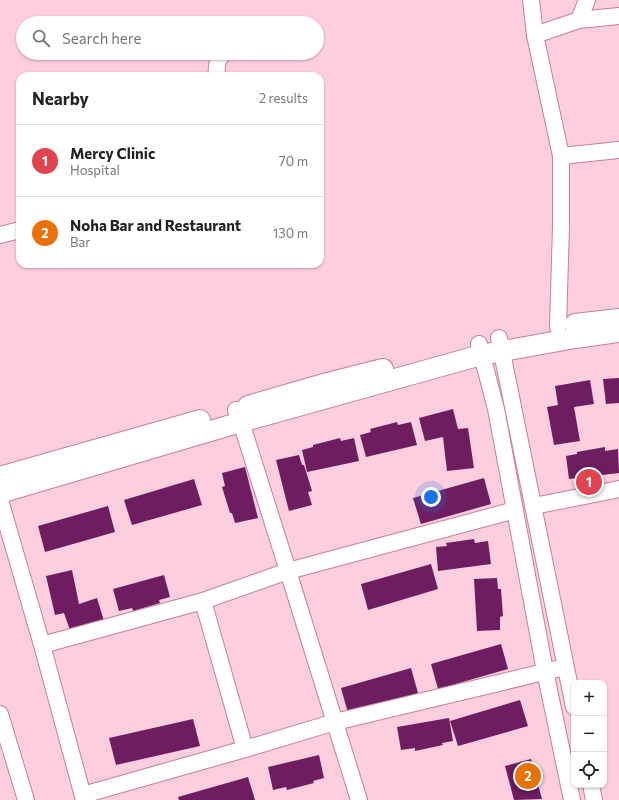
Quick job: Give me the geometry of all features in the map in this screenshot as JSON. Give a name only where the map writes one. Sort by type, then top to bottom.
[{"type":"street","points":[[531,0],[535,35],[561,156],[561,226],[558,327]]},
{"type":"street","points":[[579,20],[587,0]]},
{"type":"street","points":[[535,35],[579,20],[619,16]]},
{"type":"street","points":[[217,72],[216,66],[218,60]]},
{"type":"street","points":[[561,156],[619,150]]},
{"type":"street","points":[[0,235],[16,231]]},
{"type":"street","points":[[0,477],[239,416],[558,327],[619,318]]},
{"type":"street","points":[[500,344],[575,338],[619,332]]},
{"type":"street","points":[[500,344],[571,694]]},
{"type":"street","points":[[480,350],[496,409],[545,671],[572,800]]},
{"type":"street","points":[[0,493],[239,416]]},
{"type":"street","points":[[239,416],[359,800]]},
{"type":"street","points":[[534,506],[619,489]]},
{"type":"street","points":[[0,500],[84,798],[335,722],[565,667]]},
{"type":"street","points":[[42,645],[203,601],[288,571],[515,510]]},
{"type":"street","points":[[203,601],[245,750]]},
{"type":"street","points":[[0,714],[26,800]]},
{"type":"street","points":[[592,788],[594,800]]},
{"type":"building","points":[[619,378],[619,403],[606,404],[603,379]]},
{"type":"building","points":[[590,380],[594,404],[574,407],[580,441],[554,445],[547,407],[558,405],[555,386]]},
{"type":"building","points":[[453,409],[458,429],[468,428],[474,468],[447,471],[443,437],[425,441],[419,418]]},
{"type":"building","points":[[397,422],[398,425],[411,422],[417,445],[366,457],[360,435],[371,432],[370,429]]},
{"type":"building","points":[[340,438],[341,441],[354,438],[359,461],[307,472],[302,450],[313,447],[313,445]]},
{"type":"building","points":[[605,447],[605,451],[618,449],[619,473],[569,479],[566,456],[577,454],[577,452]]},
{"type":"building","points":[[299,455],[302,465],[304,465],[312,491],[308,492],[312,505],[289,511],[276,460]]},
{"type":"building","points":[[245,467],[258,518],[235,523],[232,513],[230,513],[222,487],[225,486],[222,473]]},
{"type":"building","points":[[484,478],[491,504],[421,524],[413,498]]},
{"type":"building","points":[[194,479],[202,505],[132,525],[124,500]]},
{"type":"building","points":[[108,506],[115,532],[45,552],[38,526]]},
{"type":"building","points":[[474,539],[475,543],[488,541],[491,564],[438,571],[436,547],[447,546],[446,543]]},
{"type":"building","points":[[431,564],[438,589],[368,610],[361,584]]},
{"type":"building","points":[[72,570],[79,604],[97,598],[104,621],[71,633],[64,613],[55,615],[46,576]]},
{"type":"building","points":[[164,575],[170,597],[159,600],[160,603],[133,611],[132,608],[119,611],[113,589]]},
{"type":"building","points":[[497,578],[498,589],[501,589],[503,616],[500,617],[500,630],[477,631],[474,579]]},
{"type":"building","points":[[501,644],[508,669],[438,689],[431,664]]},
{"type":"building","points":[[411,668],[418,693],[348,713],[341,688]]},
{"type":"building","points":[[520,700],[528,726],[458,746],[450,721]]},
{"type":"building","points":[[449,718],[453,741],[442,743],[443,745],[415,751],[415,748],[401,750],[397,727]]},
{"type":"building","points":[[193,719],[200,746],[116,765],[109,738]]},
{"type":"building","points":[[319,755],[324,778],[313,781],[314,783],[287,790],[286,787],[273,790],[268,767]]},
{"type":"building","points":[[531,759],[542,799],[514,800],[505,766]]},
{"type":"building","points":[[248,777],[255,800],[179,800],[178,797]]},
{"type":"place","name":"Mercy Clinic","points":[[589,482]]},
{"type":"place","name":"Noha Bar and Restaurant","points":[[528,776]]}]
